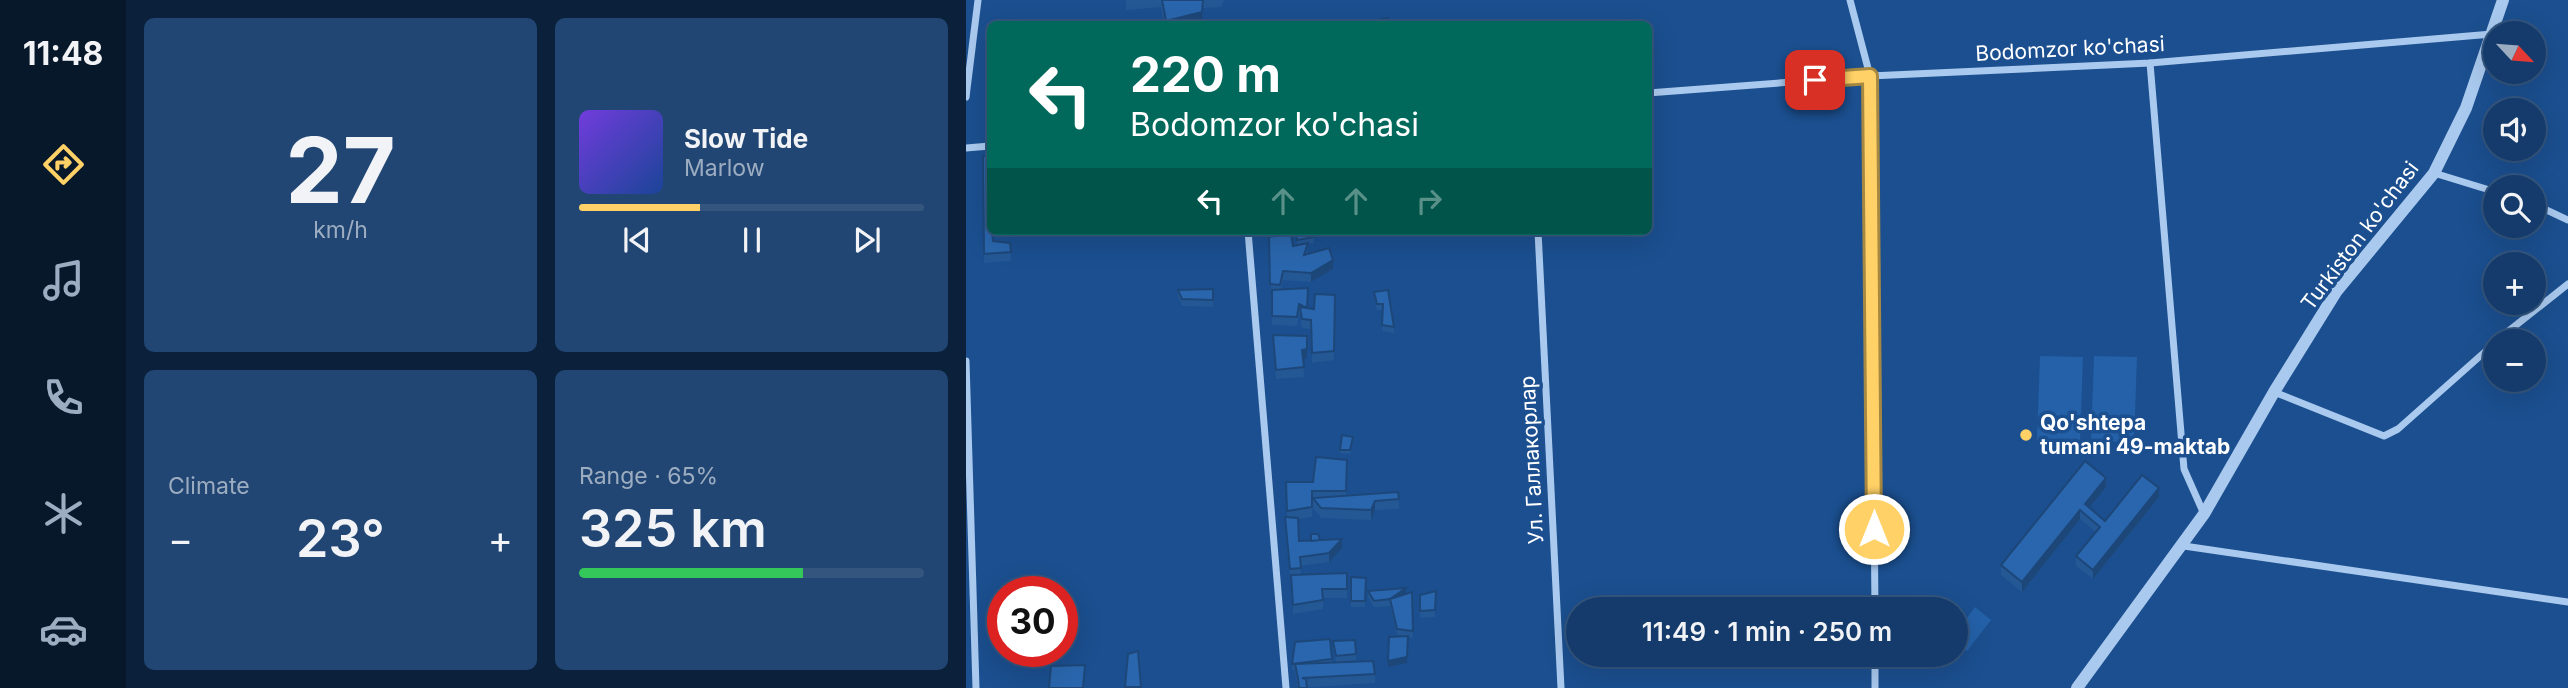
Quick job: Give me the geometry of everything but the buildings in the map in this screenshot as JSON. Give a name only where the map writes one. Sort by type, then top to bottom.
[{"type":"street","points":[[966,97],[978,0]]},
{"type":"street","points":[[1850,0],[1870,76],[1875,597]]},
{"type":"street","name":"Turkiston ko'chasi","points":[[2496,21],[2503,0]]},
{"type":"street","name":"Bodomzor ko'chasi","points":[[1652,93],[1870,76],[2150,63],[2483,35]]},
{"type":"street","name":"Turkiston ko'chasi","points":[[2077,688],[2204,514],[2274,392],[2336,292],[2434,173],[2466,108],[2483,60]]},
{"type":"street","points":[[2150,63],[2184,469],[2204,514]]},
{"type":"street","points":[[966,148],[987,146]]},
{"type":"street","points":[[2434,173],[2483,188]]},
{"type":"street","points":[[2546,209],[2568,219]]},
{"type":"street","points":[[1248,235],[1286,688]]},
{"type":"street","name":"Ул. Галлакорлар","points":[[1538,235],[1561,688]]},
{"type":"street","points":[[2511,329],[2568,284]]},
{"type":"street","points":[[2274,392],[2384,436],[2398,429],[2483,353]]},
{"type":"street","points":[[966,361],[976,688]]},
{"type":"street","points":[[2183,546],[2568,602]]},
{"type":"street","points":[[1875,667],[1875,688]]},
{"type":"shaded area","points":[[2040,356],[2083,357],[2080,442],[2037,441]]},
{"type":"shaded area","points":[[2094,356],[2137,357],[2134,442],[2091,441]]},
{"type":"shaded area","points":[[1975,607],[1991,620],[1968,650],[1968,616]]},
{"type":"place","name":"Qo'shtepa tumani 49-maktab","points":[[2026,435]]},
{"type":"route","points":[[1815,80],[1870,76],[1874,529]]}]
